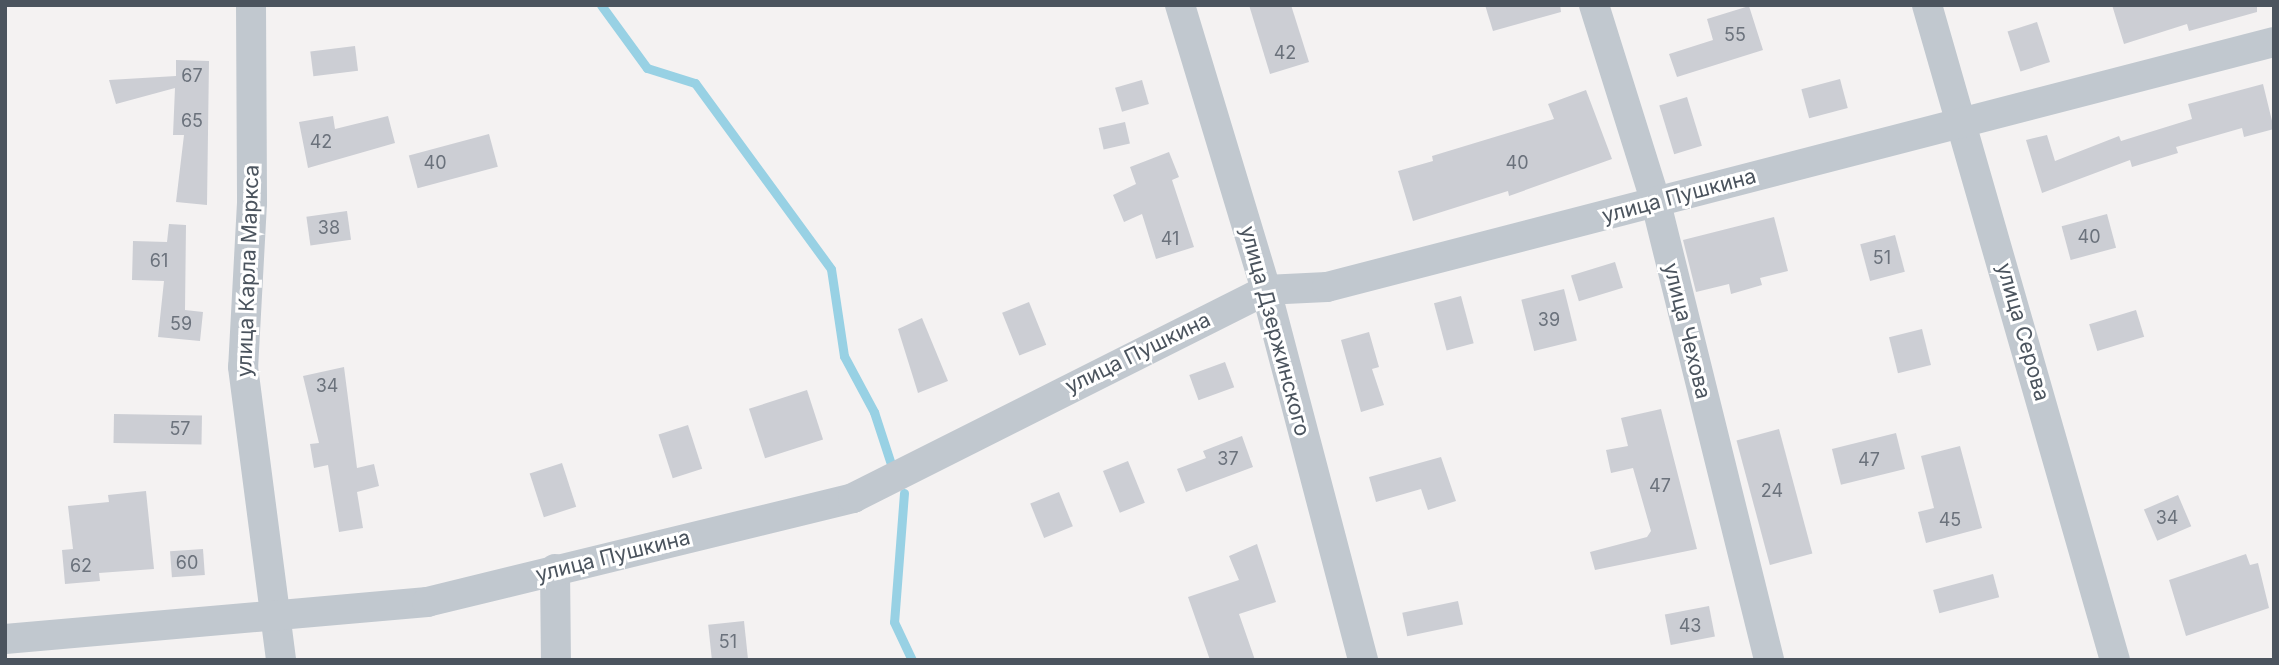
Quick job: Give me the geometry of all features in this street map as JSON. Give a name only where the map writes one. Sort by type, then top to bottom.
[{"type":"street","name":"улица Карла Маркса","points":[[251,5],[252,203],[243,367],[258,508],[278,615],[281,660]]},
{"type":"street","name":"улица Дзержинского","points":[[1180,5],[1266,290],[1363,660]]},
{"type":"street","name":"улица Чехова","points":[[1594,5],[1656,203],[1769,660]]},
{"type":"street","name":"улица Серова","points":[[1927,5],[1964,120],[2115,660]]},
{"type":"street","name":"улица Пушкина","points":[[5,639],[427,602],[853,498],[1266,290],[1327,287],[2274,41]]},
{"type":"street","points":[[555,569],[556,660]]},
{"type":"building","points":[[1249,5],[1291,5],[1309,62],[1270,74]]},
{"type":"building","points":[[1485,5],[1560,5],[1561,12],[1493,31]]},
{"type":"building","points":[[2112,5],[2257,5],[2257,12],[2189,31],[2187,24],[2124,44]]},
{"type":"building","points":[[1749,6],[1763,50],[1677,77],[1669,54],[1713,40],[1707,19]]},
{"type":"building","points":[[2037,22],[2050,62],[2020,72],[2008,32]]},
{"type":"building","points":[[355,46],[358,71],[313,76],[310,51]]},
{"type":"building","points":[[176,60],[209,61],[207,205],[176,202],[184,135],[173,135],[175,88],[116,104],[109,80],[176,76]]},
{"type":"building","points":[[1840,79],[1848,108],[1809,118],[1801,89]]},
{"type":"building","points":[[1142,80],[1149,104],[1122,112],[1115,88]]},
{"type":"building","points":[[2263,84],[2274,129],[2244,137],[2242,128],[2176,147],[2178,153],[2132,167],[2130,160],[2042,193],[2026,140],[2047,135],[2055,161],[2119,136],[2121,141],[2192,119],[2188,104]]},
{"type":"building","points":[[1586,90],[1612,159],[1509,196],[1508,191],[1413,221],[1398,171],[1433,161],[1432,156],[1554,119],[1548,104]]},
{"type":"building","points":[[1687,97],[1702,146],[1674,154],[1659,105]]},
{"type":"building","points":[[333,116],[335,129],[388,116],[395,143],[308,168],[299,122]]},
{"type":"building","points":[[1125,122],[1130,143],[1104,150],[1099,128]]},
{"type":"building","points":[[489,134],[498,167],[418,188],[409,155]]},
{"type":"building","points":[[1169,152],[1179,177],[1172,180],[1194,247],[1156,259],[1142,214],[1124,222],[1113,195],[1136,184],[1130,167]]},
{"type":"building","points":[[347,211],[351,240],[310,245],[306,217]]},
{"type":"building","points":[[2107,214],[2116,248],[2071,260],[2062,226]]},
{"type":"building","points":[[1774,217],[1788,271],[1760,278],[1762,285],[1731,294],[1729,284],[1696,292],[1683,240]]},
{"type":"building","points":[[169,224],[186,225],[185,310],[203,312],[200,341],[158,337],[164,281],[132,280],[133,241],[167,242]]},
{"type":"building","points":[[1895,235],[1905,272],[1870,281],[1860,244]]},
{"type":"building","points":[[1615,262],[1623,288],[1579,301],[1571,275]]},
{"type":"building","points":[[1564,289],[1577,340],[1534,351],[1521,300]]},
{"type":"building","points":[[1461,296],[1474,343],[1447,351],[1434,303]]},
{"type":"building","points":[[1029,302],[1046,345],[1019,356],[1002,313]]},
{"type":"building","points":[[2136,310],[2144,337],[2097,351],[2089,324]]},
{"type":"building","points":[[922,318],[948,381],[918,393],[898,329]]},
{"type":"building","points":[[1922,329],[1931,365],[1898,373],[1889,337]]},
{"type":"building","points":[[1369,332],[1379,367],[1372,369],[1384,405],[1361,412],[1341,340]]},
{"type":"building","points":[[1225,362],[1234,387],[1199,400],[1189,375]]},
{"type":"building","points":[[344,367],[357,468],[374,464],[379,486],[357,492],[363,528],[339,532],[328,465],[314,468],[310,444],[319,443],[303,376]]},
{"type":"building","points":[[807,390],[823,439],[765,458],[749,409]]},
{"type":"building","points":[[1661,409],[1697,549],[1595,570],[1590,552],[1647,537],[1651,531],[1633,468],[1611,473],[1606,450],[1628,446],[1621,418]]},
{"type":"building","points":[[114,414],[202,416],[201,445],[113,443]]},
{"type":"building","points":[[688,425],[702,469],[673,478],[659,435]]},
{"type":"building","points":[[1779,429],[1812,554],[1770,565],[1736,440]]},
{"type":"building","points":[[1896,433],[1905,469],[1841,485],[1832,449]]},
{"type":"building","points":[[1242,436],[1253,467],[1186,492],[1177,469],[1206,458],[1203,451]]},
{"type":"building","points":[[1960,446],[1982,528],[1926,543],[1918,512],[1934,508],[1921,456]]},
{"type":"building","points":[[1441,457],[1456,501],[1428,510],[1421,489],[1376,502],[1369,477]]},
{"type":"building","points":[[1128,461],[1145,503],[1120,513],[1103,471]]},
{"type":"building","points":[[562,463],[576,507],[544,517],[530,474]]},
{"type":"building","points":[[146,491],[154,569],[99,573],[100,581],[65,584],[62,550],[73,549],[68,506],[109,502],[108,495]]},
{"type":"building","points":[[1059,492],[1073,526],[1044,538],[1030,504]]},
{"type":"building","points":[[2178,495],[2191,526],[2157,541],[2144,509]]},
{"type":"building","points":[[1257,544],[1276,602],[1239,614],[1255,660],[1210,660],[1188,597],[1239,580],[1229,556]]},
{"type":"building","points":[[203,549],[205,575],[172,577],[170,551]]},
{"type":"building","points":[[2246,554],[2250,565],[2258,563],[2269,608],[2186,636],[2169,580]]},
{"type":"building","points":[[1993,574],[1999,597],[1939,613],[1933,590]]},
{"type":"building","points":[[1458,601],[1463,624],[1407,636],[1402,613]]},
{"type":"building","points":[[1709,606],[1715,636],[1671,645],[1665,615]]},
{"type":"building","points":[[744,621],[748,660],[712,660],[708,625]]},
{"type":"waterway","points":[[601,5],[647,68],[695,83],[831,269],[844,356],[874,412],[891,464]]},
{"type":"waterway","points":[[904,493],[894,622],[912,660]]}]
